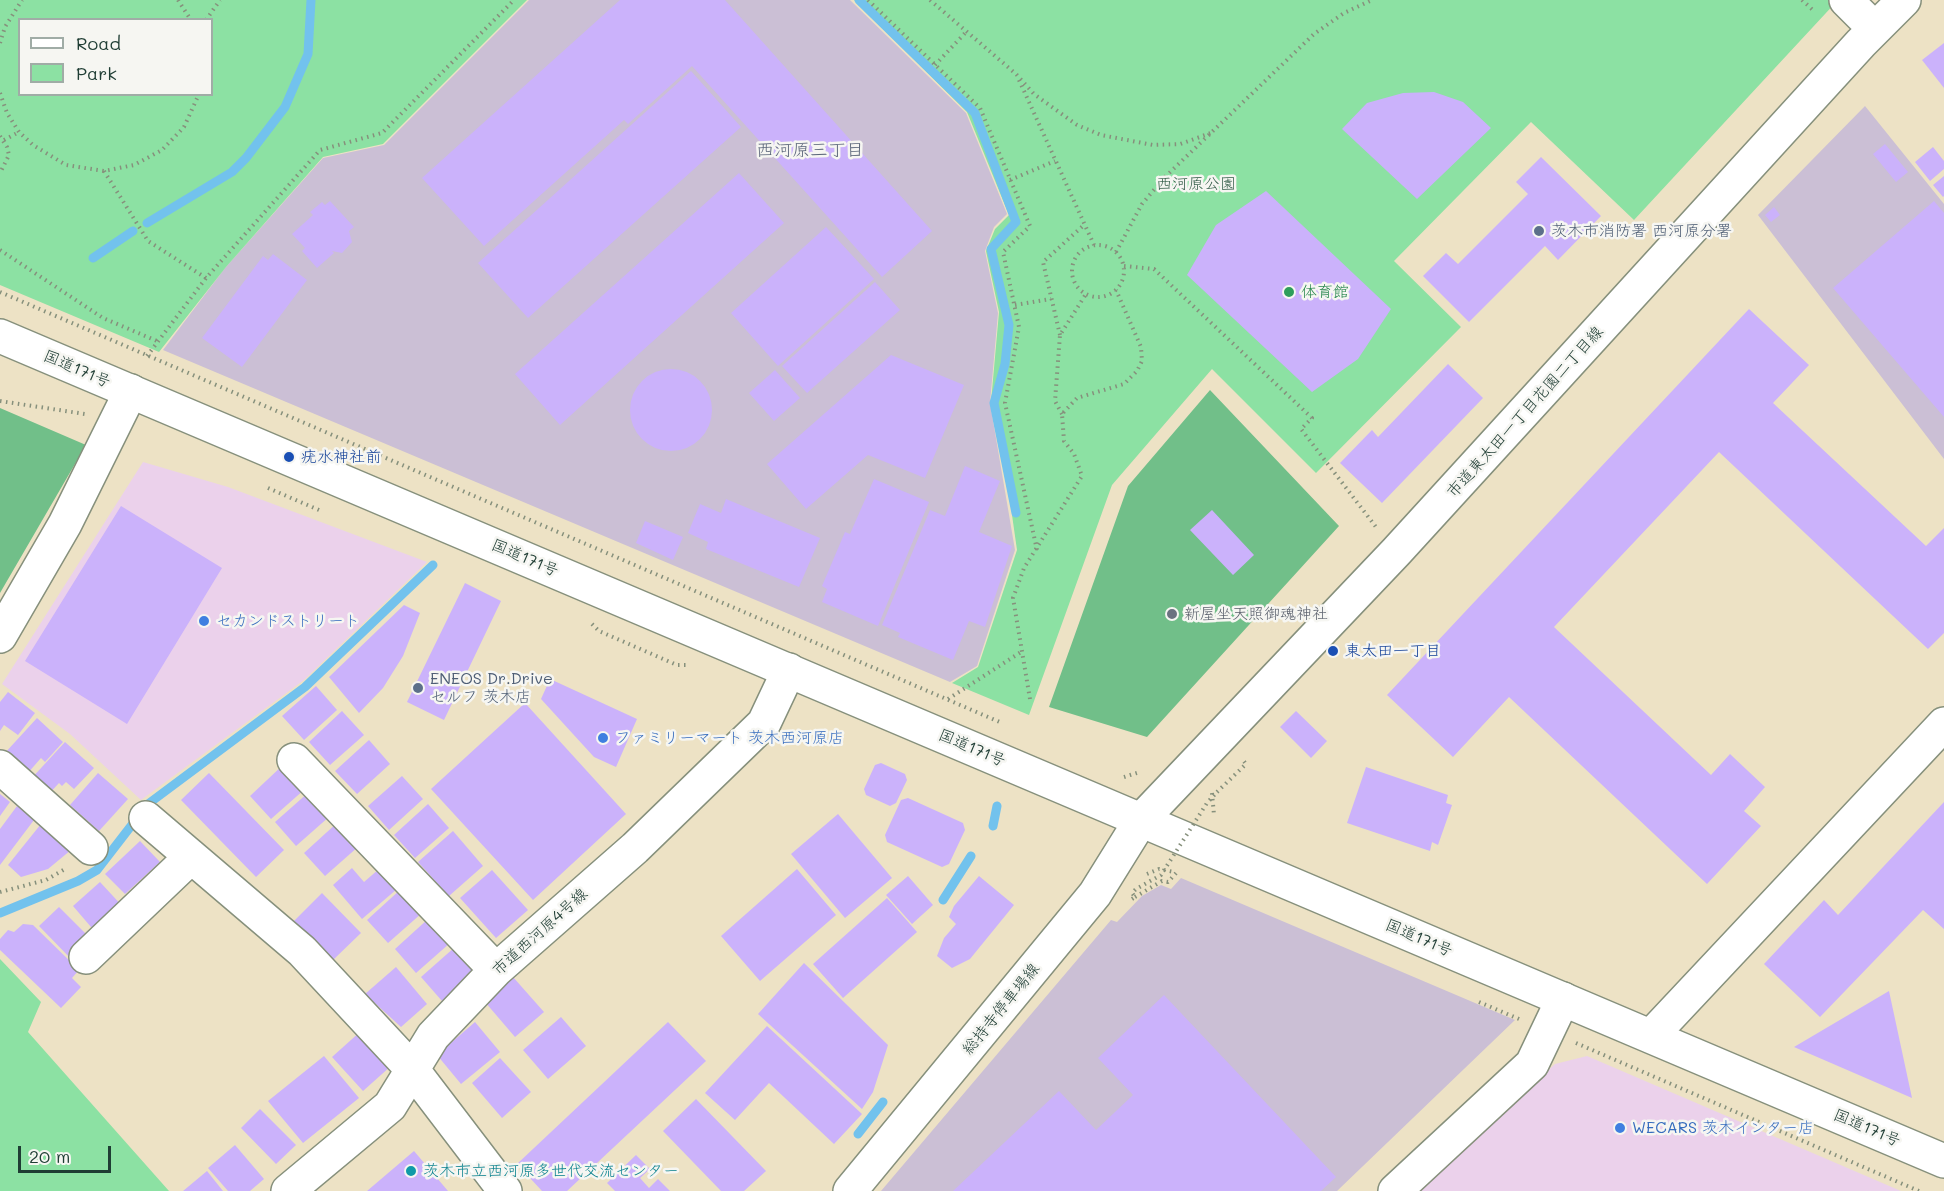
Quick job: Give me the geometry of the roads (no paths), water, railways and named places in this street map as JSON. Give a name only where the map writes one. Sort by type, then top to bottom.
[{"type":"main road","points":[[1846,0],[1875,29]]},
{"type":"main road","name":"市道東太田一丁目花園二丁目線","points":[[1141,820],[1396,552],[1904,0]]},
{"type":"main road","name":"国道171号","points":[[0,336],[1944,1161]]},
{"type":"main road","points":[[0,636],[65,524],[131,391]]},
{"type":"main road","name":"市道西河原4号線","points":[[288,1191],[390,1106],[433,1036],[496,970],[635,848],[764,723],[789,670]]},
{"type":"main road","points":[[1650,1036],[1944,724]]},
{"type":"main road","points":[[294,759],[496,970]]},
{"type":"main road","points":[[0,767],[91,848]]},
{"type":"main road","points":[[146,818],[302,951],[412,1069],[505,1191]]},
{"type":"main road","name":"総持寺停車場線","points":[[850,1191],[1095,894],[1141,820]]},
{"type":"main road","points":[[86,957],[191,857]]},
{"type":"main road","points":[[1395,1191],[1532,1064],[1563,999]]},
{"type":"waterway","points":[[147,223],[232,172],[246,158],[285,107],[308,54],[311,0]]},
{"type":"waterway","points":[[859,0],[975,113],[1016,222],[991,249],[1009,325],[1005,364],[994,403],[1016,513]]},
{"type":"waterway","points":[[93,258],[133,231]]},
{"type":"waterway","points":[[0,913],[78,881],[97,870],[148,804],[305,687],[433,565]]},
{"type":"waterway","points":[[993,826],[997,806]]},
{"type":"waterway","points":[[943,900],[971,856]]},
{"type":"waterway","points":[[858,1134],[883,1102]]},
{"type":"place","name":"茨木市消防署 西河原分署","points":[[1539,231]]},
{"type":"place","name":"体育館","points":[[1289,292]]},
{"type":"place","name":"疣水神社前","points":[[289,457]]},
{"type":"place","name":"新屋坐天照御魂神社","points":[[1172,614]]},
{"type":"place","name":"セカンドストリート","points":[[204,621]]},
{"type":"place","name":"東太田一丁目","points":[[1333,651]]},
{"type":"place","name":"ENEOS Dr.Drive セルフ 茨木店","points":[[418,688]]},
{"type":"place","name":"ファミリーマート 茨木西河原店","points":[[603,738]]},
{"type":"place","name":"WECARS 茨木インター店","points":[[1620,1128]]},
{"type":"place","name":"茨木市立西河原多世代交流センター","points":[[411,1171]]},
{"type":"district","name":"西河原三丁目","points":[[810,150]]},
{"type":"park label","name":"西河原公園","points":[[1196,184]]}]
